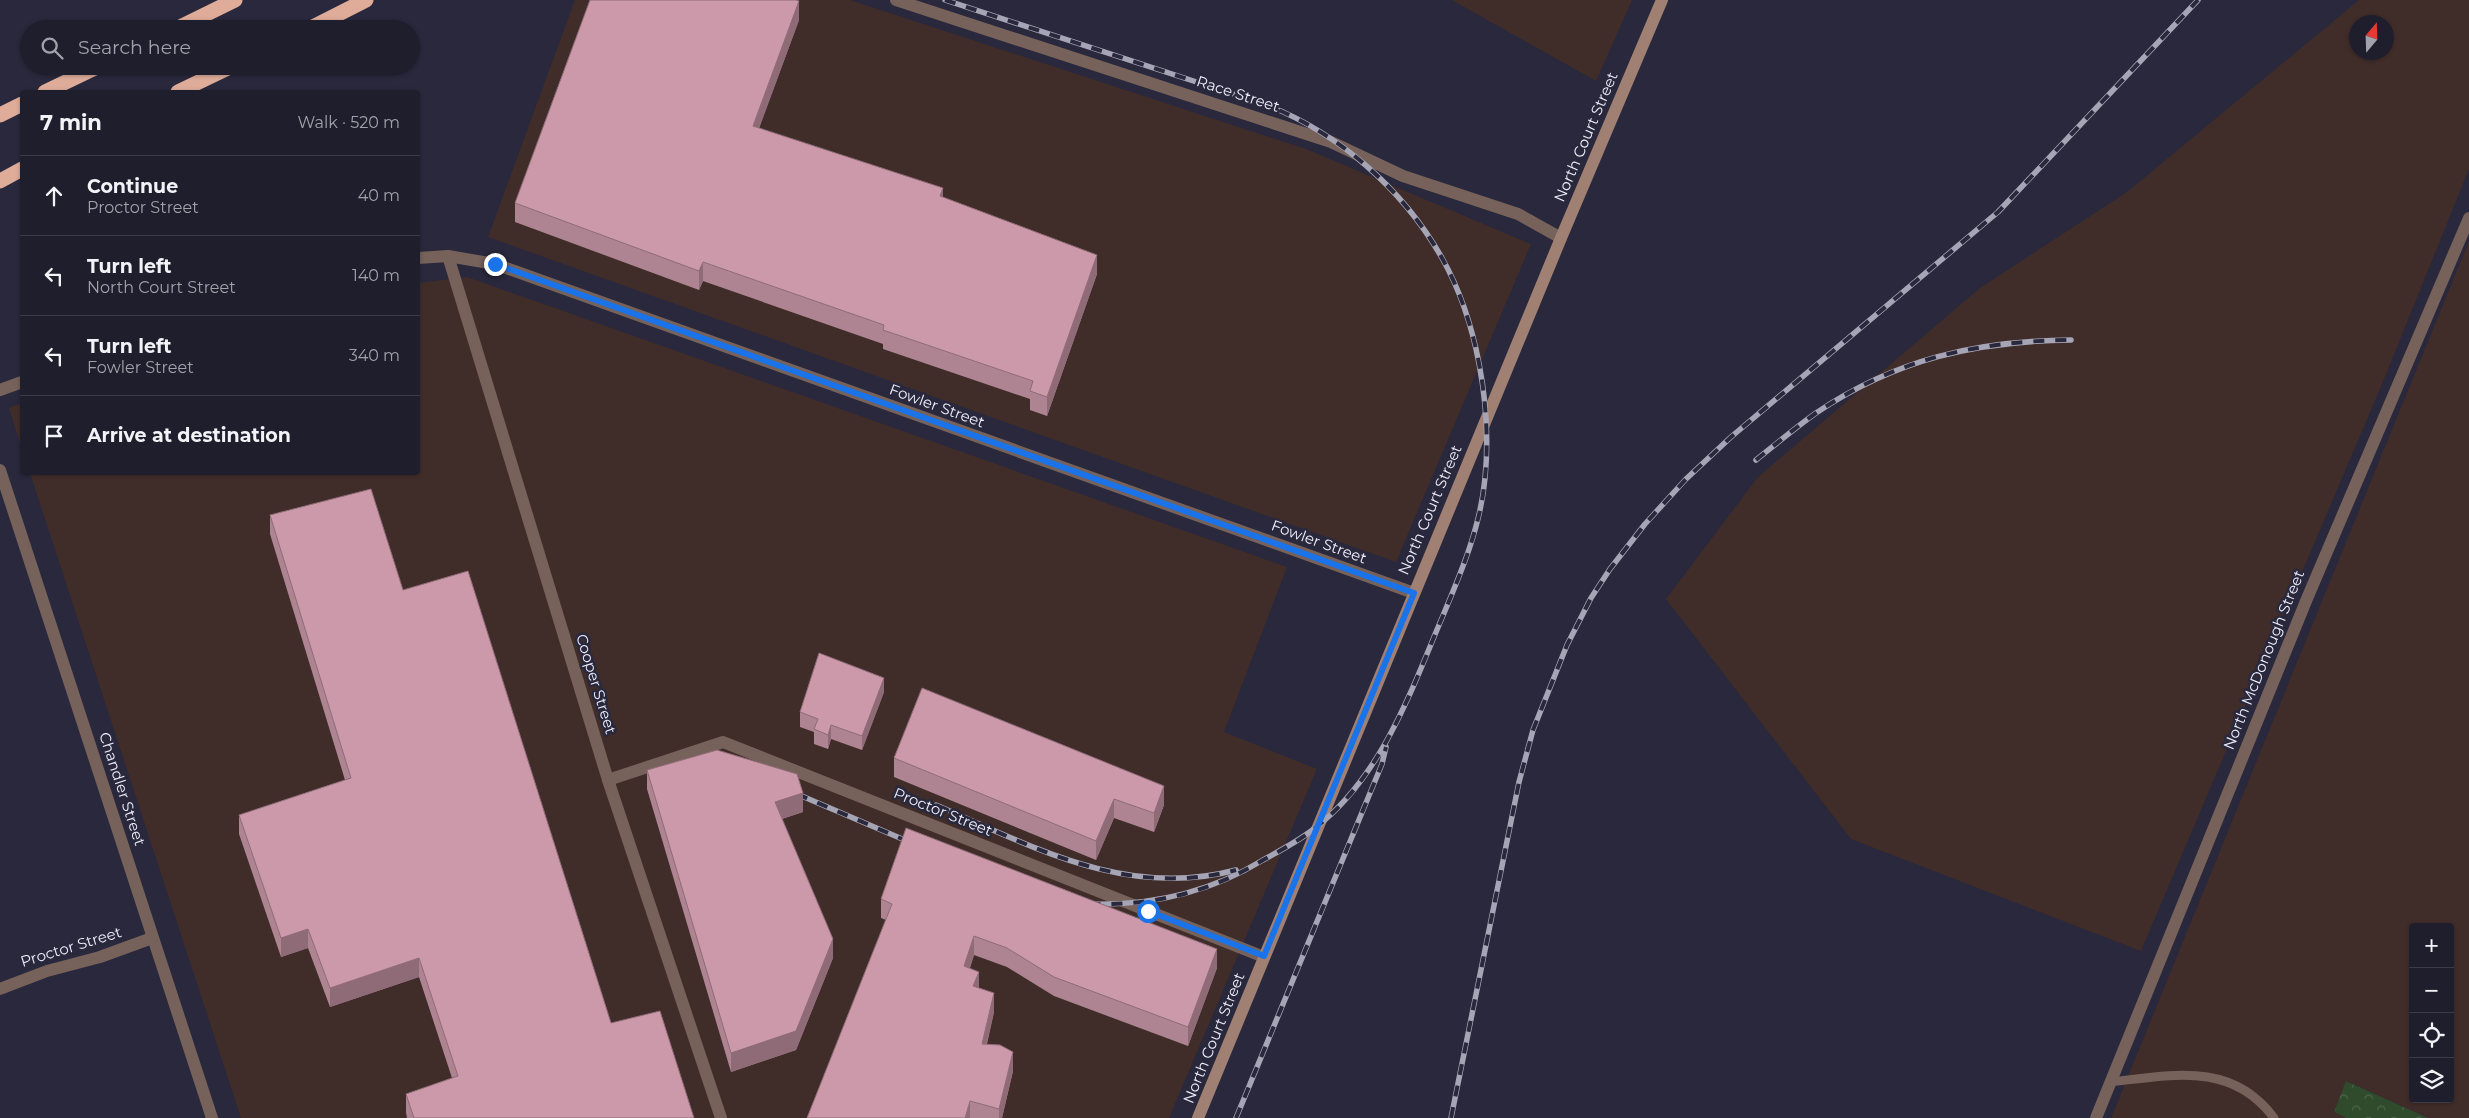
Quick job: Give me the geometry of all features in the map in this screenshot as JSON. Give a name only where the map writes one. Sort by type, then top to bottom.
[{"type":"highway","points":[[194,20],[234,0]]},
{"type":"highway","points":[[327,20],[366,0]]},
{"type":"highway","points":[[49,90],[80,75]]},
{"type":"highway","points":[[182,90],[213,75]]},
{"type":"highway","points":[[0,115],[20,105]]},
{"type":"highway","points":[[0,181],[20,170]]},
{"type":"main road","name":"North Court Street","points":[[1198,1118],[1561,238],[1662,0]]},
{"type":"street","name":"Race Street","points":[[896,0],[1331,142],[1403,176],[1518,214],[1561,238]]},
{"type":"street","name":"North McDonough Street","points":[[2096,1118],[2306,601],[2469,218]]},
{"type":"street","name":"Fowler Street","points":[[420,258],[448,256],[495,264],[1414,593]]},
{"type":"street","name":"Cooper Street","points":[[448,256],[608,780],[721,1118]]},
{"type":"street","points":[[0,390],[20,383]]},
{"type":"street","name":"Chandler Street","points":[[0,470],[212,1118]]},
{"type":"street","name":"Proctor Street","points":[[608,780],[723,742],[1264,956]]},
{"type":"street","name":"Proctor Street","points":[[0,990],[47,971],[100,957],[152,938]]},
{"type":"lane","points":[[2110,1082],[2182,1074],[2230,1081],[2261,1100],[2274,1118]]},
{"type":"shaded area","points":[[575,0],[850,0],[1306,149],[1531,244],[1396,562],[488,237]]},
{"type":"shaded area","points":[[1452,0],[1632,0],[1596,81]]},
{"type":"shaded area","points":[[2359,0],[2469,0],[2469,169],[2382,384],[2141,951],[1851,839],[1666,599],[1758,477],[1980,288],[2127,192]]},
{"type":"shaded area","points":[[2469,241],[2469,1118],[2428,1118],[2347,1081],[2334,1112],[2347,1118],[2111,1118]]},
{"type":"shaded area","points":[[467,277],[1287,567],[1224,732],[1317,769],[1169,1118],[241,1118],[31,475],[420,475],[420,283]]},
{"type":"shaded area","points":[[20,404],[20,444],[9,408]]},
{"type":"green space","points":[[2346,1081],[2428,1118],[2347,1118],[2334,1112]]},
{"type":"building","points":[[590,0],[799,1],[753,126],[943,188],[940,196],[1097,255],[1047,397],[1030,391],[1033,381],[883,330],[884,325],[703,262],[699,271],[515,203]]},
{"type":"building","points":[[371,489],[403,590],[468,571],[611,1023],[660,1011],[694,1118],[414,1118],[406,1094],[458,1076],[419,958],[330,988],[308,929],[281,938],[239,815],[351,778],[270,515]]},
{"type":"building","points":[[819,653],[884,678],[862,736],[831,725],[828,735],[814,729],[818,719],[800,712]]},
{"type":"building","points":[[922,688],[1164,786],[1154,813],[1114,799],[1096,841],[894,758]]},
{"type":"building","points":[[717,750],[797,774],[803,793],[775,802],[833,939],[796,1031],[731,1053],[647,770]]},
{"type":"building","points":[[906,828],[1217,949],[1188,1027],[1054,977],[1007,948],[974,936],[964,966],[979,972],[973,986],[994,993],[982,1044],[1000,1045],[1013,1052],[999,1109],[970,1101],[965,1118],[807,1118],[892,904],[881,899]]},
{"type":"railway","points":[[945,0],[1264,104],[1318,130],[1343,147],[1388,186],[1408,209],[1442,258],[1454,282],[1473,336],[1484,394],[1487,451],[1485,478],[1478,519],[1466,559],[1400,715],[1372,765],[1355,788],[1336,809],[1303,837],[1222,881],[1201,889],[1157,900],[1135,903],[1088,904]]},
{"type":"railway","points":[[1451,1118],[1519,782],[1533,730],[1567,645],[1591,598],[1610,569],[1645,524],[1686,479],[1731,437],[1998,212],[2198,0]]},
{"type":"railway","points":[[1756,460],[1816,413],[1846,394],[1907,366],[1970,349],[2002,344],[2071,340]]},
{"type":"railway","points":[[1236,1118],[1382,764],[1386,747]]},
{"type":"railway","points":[[797,794],[914,844]]},
{"type":"railway","points":[[936,805],[1045,852],[1119,873],[1156,878],[1196,877],[1236,870]]},
{"type":"route","points":[[495,264],[1414,593],[1264,956],[1148,911]]}]
